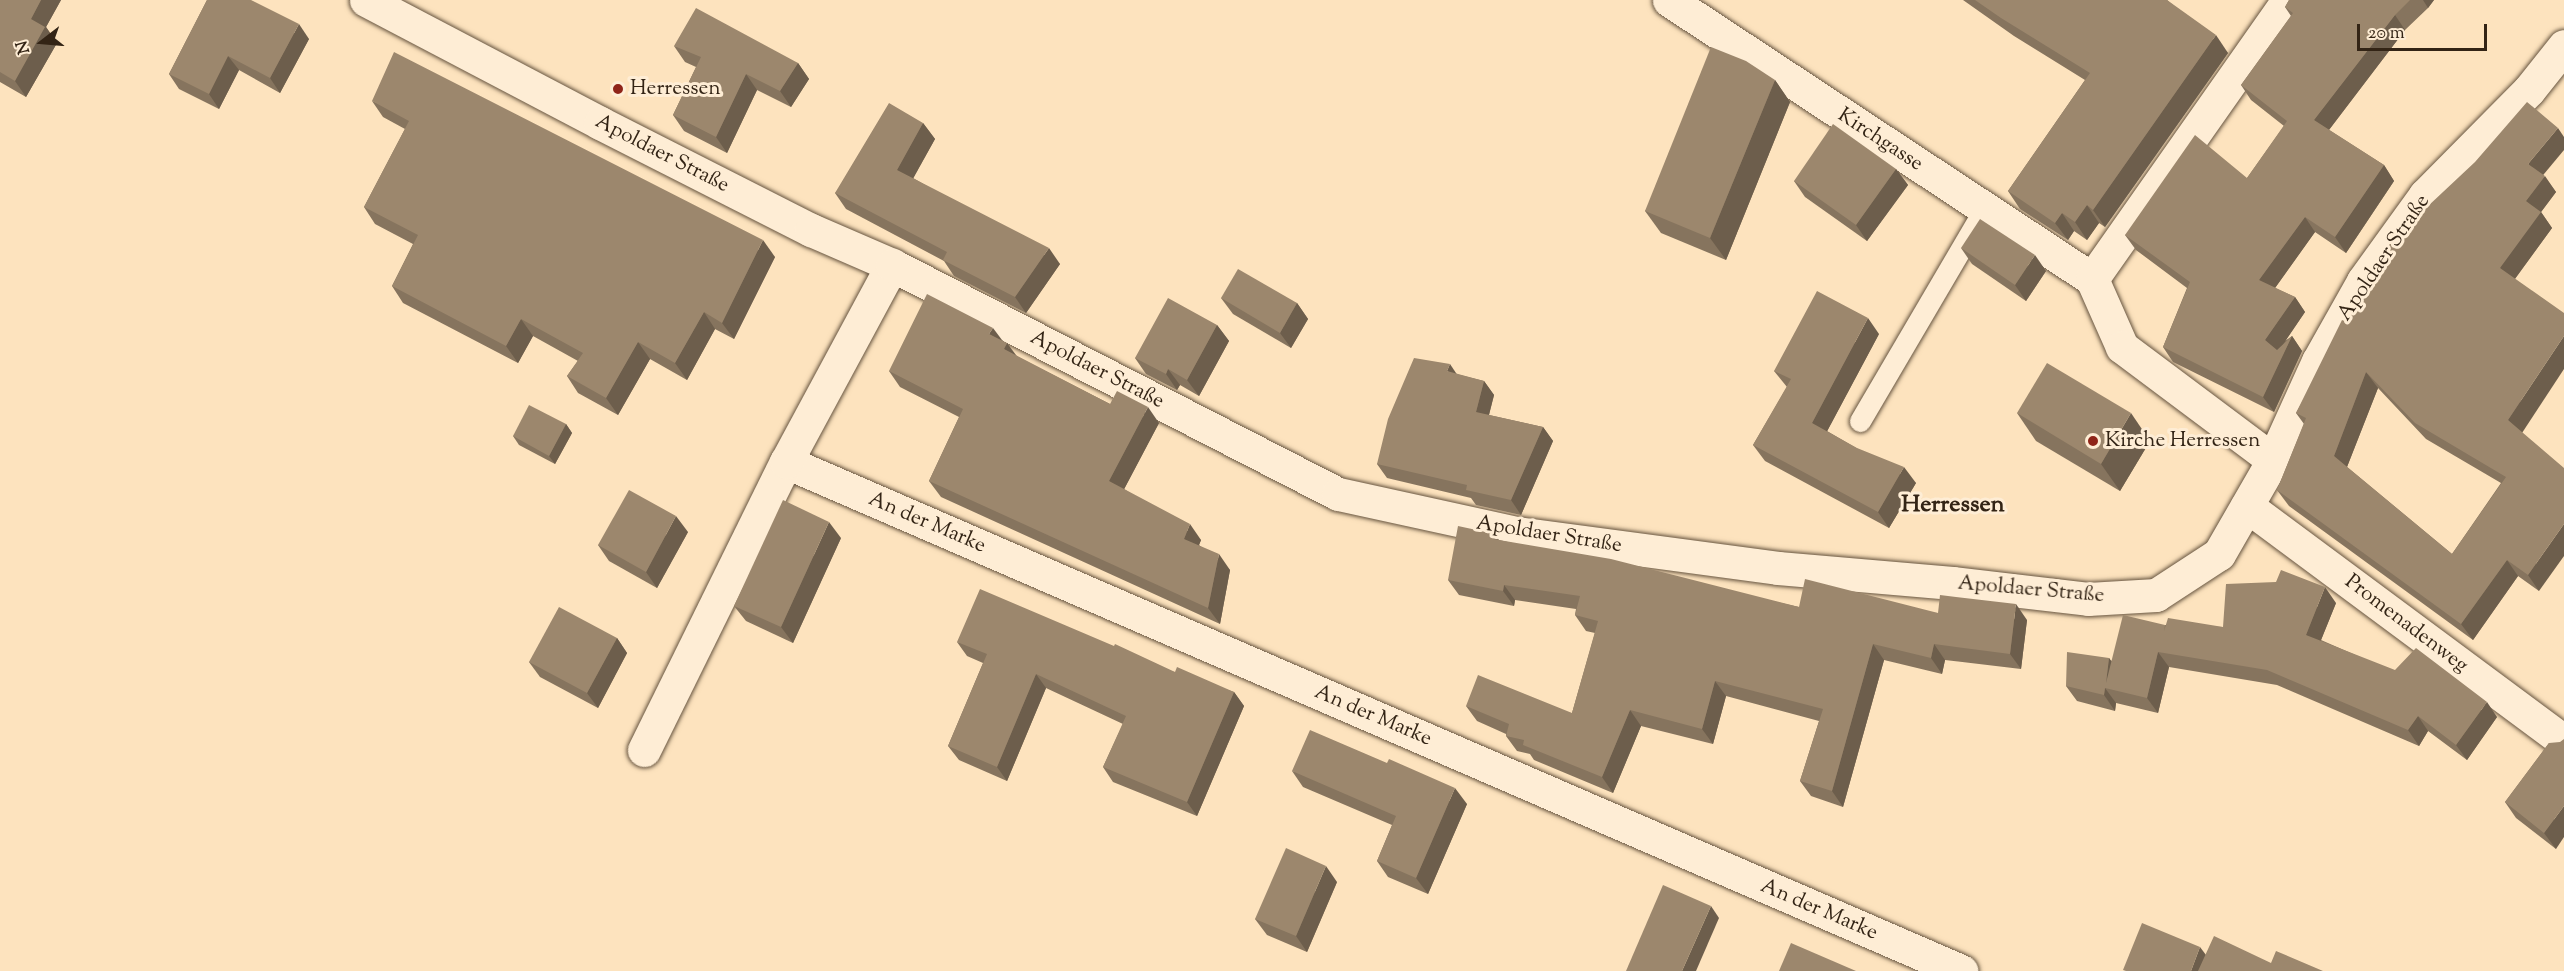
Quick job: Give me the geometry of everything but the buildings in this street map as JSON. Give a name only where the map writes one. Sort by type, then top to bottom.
[{"type":"street","name":"Apoldaer Straße","points":[[366,0],[426,34],[811,230],[892,265],[1338,494],[1517,533],[1778,568],[1952,583],[2088,599],[2156,595],[2219,554],[2273,460],[2318,361],[2363,281],[2426,195],[2529,90],[2564,46]]},
{"type":"street","name":"Kirchgasse","points":[[1669,0],[2092,279]]},
{"type":"street","points":[[2273,460],[2122,347],[2092,279],[2288,0]]},
{"type":"street","points":[[644,750],[786,462],[892,265]]},
{"type":"street","name":"An der Marke","points":[[786,462],[1961,971]]},
{"type":"street","name":"Promenadenweg","points":[[2247,506],[2564,741]]},
{"type":"lane","points":[[1860,421],[1984,208]]},
{"type":"place","name":"Herressen","points":[[618,89]]},
{"type":"place","name":"Kirche Herressen","points":[[2093,441]]},
{"type":"district","name":"Herressen","points":[[1953,506]]}]
